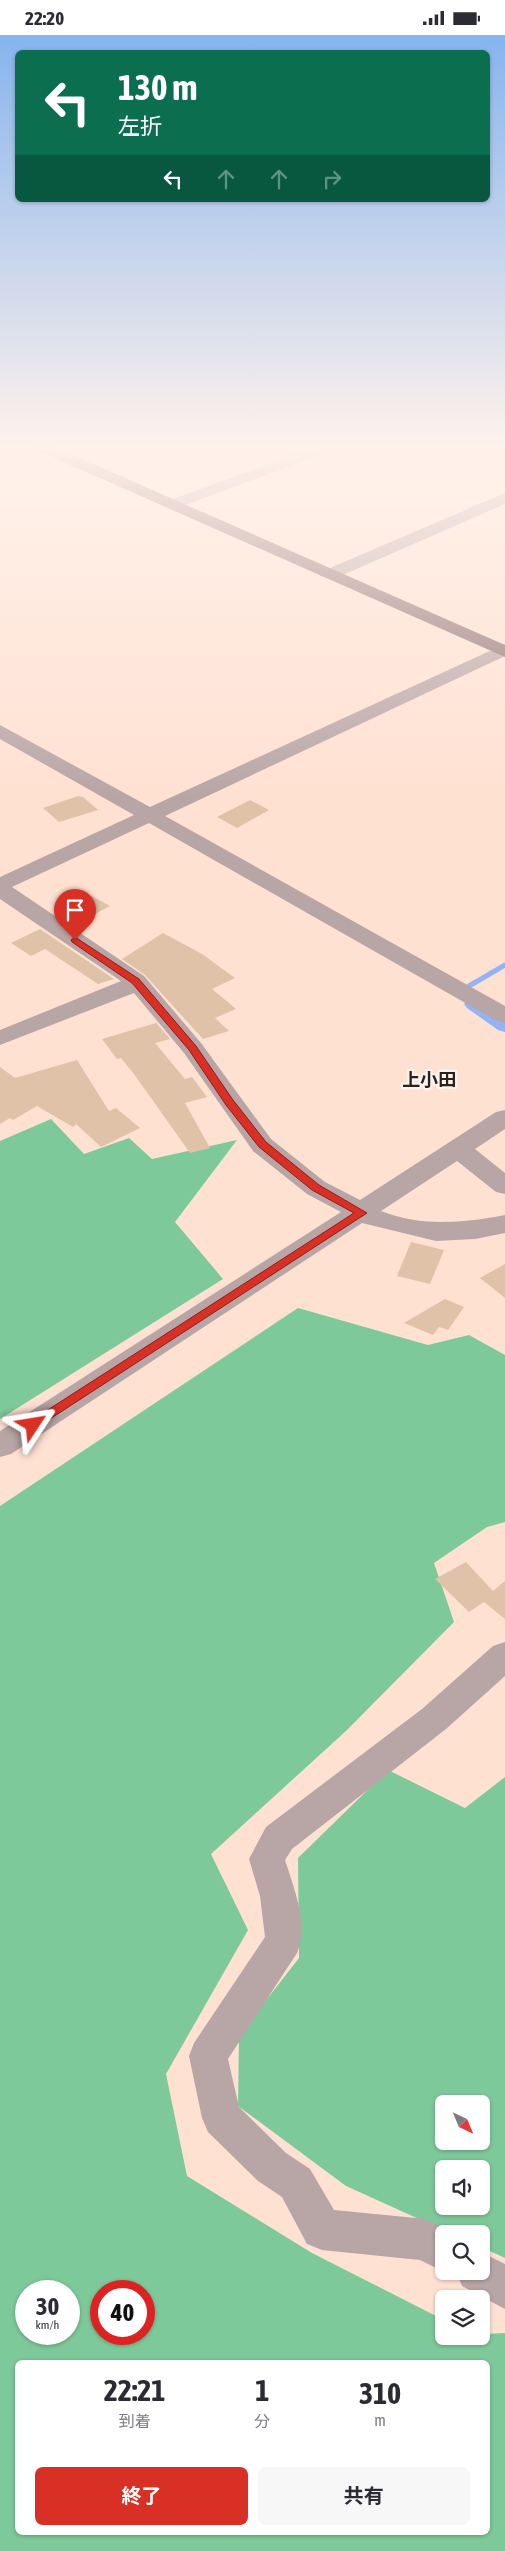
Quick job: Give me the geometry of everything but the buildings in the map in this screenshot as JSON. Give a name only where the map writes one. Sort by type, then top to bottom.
[{"type":"main road","points":[[304,562],[504,651]]},
{"type":"street","points":[[326,572],[332,573],[357,562]]},
{"type":"street","points":[[0,887],[86,847],[148,814],[504,651]]},
{"type":"street","points":[[0,731],[505,1016]]},
{"type":"street","points":[[0,887],[138,983],[192,1048],[262,1145],[316,1188],[376,1219],[436,1232],[475,1230],[505,1225]]},
{"type":"street","points":[[0,1038],[138,983]]},
{"type":"street","points":[[0,1446],[362,1213],[505,1118]]},
{"type":"street","points":[[458,1149],[505,1186]]},
{"type":"street","points":[[435,2246],[426,2240],[322,2229],[296,2183],[272,2167],[222,2119],[208,2056],[284,1941],[278,1896],[267,1859],[279,1838],[434,1719],[505,1656]]},
{"type":"street","points":[[490,2279],[505,2288]]},
{"type":"green space","points":[[51,1119],[84,1154],[129,1138],[152,1159],[237,1140],[175,1222],[223,1279],[0,1419],[0,1141]]},
{"type":"green space","points":[[298,1308],[428,1345],[469,1335],[505,1355],[505,1522],[487,1527],[434,1563],[454,1622],[347,1730],[211,1854],[248,1930],[166,2074],[187,2176],[312,2253],[435,2315],[435,2345],[490,2345],[490,2334],[505,2333],[505,2551],[0,2551],[0,1506]]},
{"type":"green space","points":[[388,1770],[465,1808],[505,1777],[505,2258],[490,2251],[490,2225],[435,2226],[346,2186],[238,2106],[239,2035],[299,1958],[298,1858]]},
{"type":"waterway","points":[[469,986],[505,965]]},
{"type":"waterway","points":[[474,1004],[505,1026]]},
{"type":"district","name":"上小田","points":[[429,1080]]},
{"type":"route","points":[[33,1425],[362,1213],[316,1188],[262,1145],[192,1048],[136,981],[75,940]]}]
